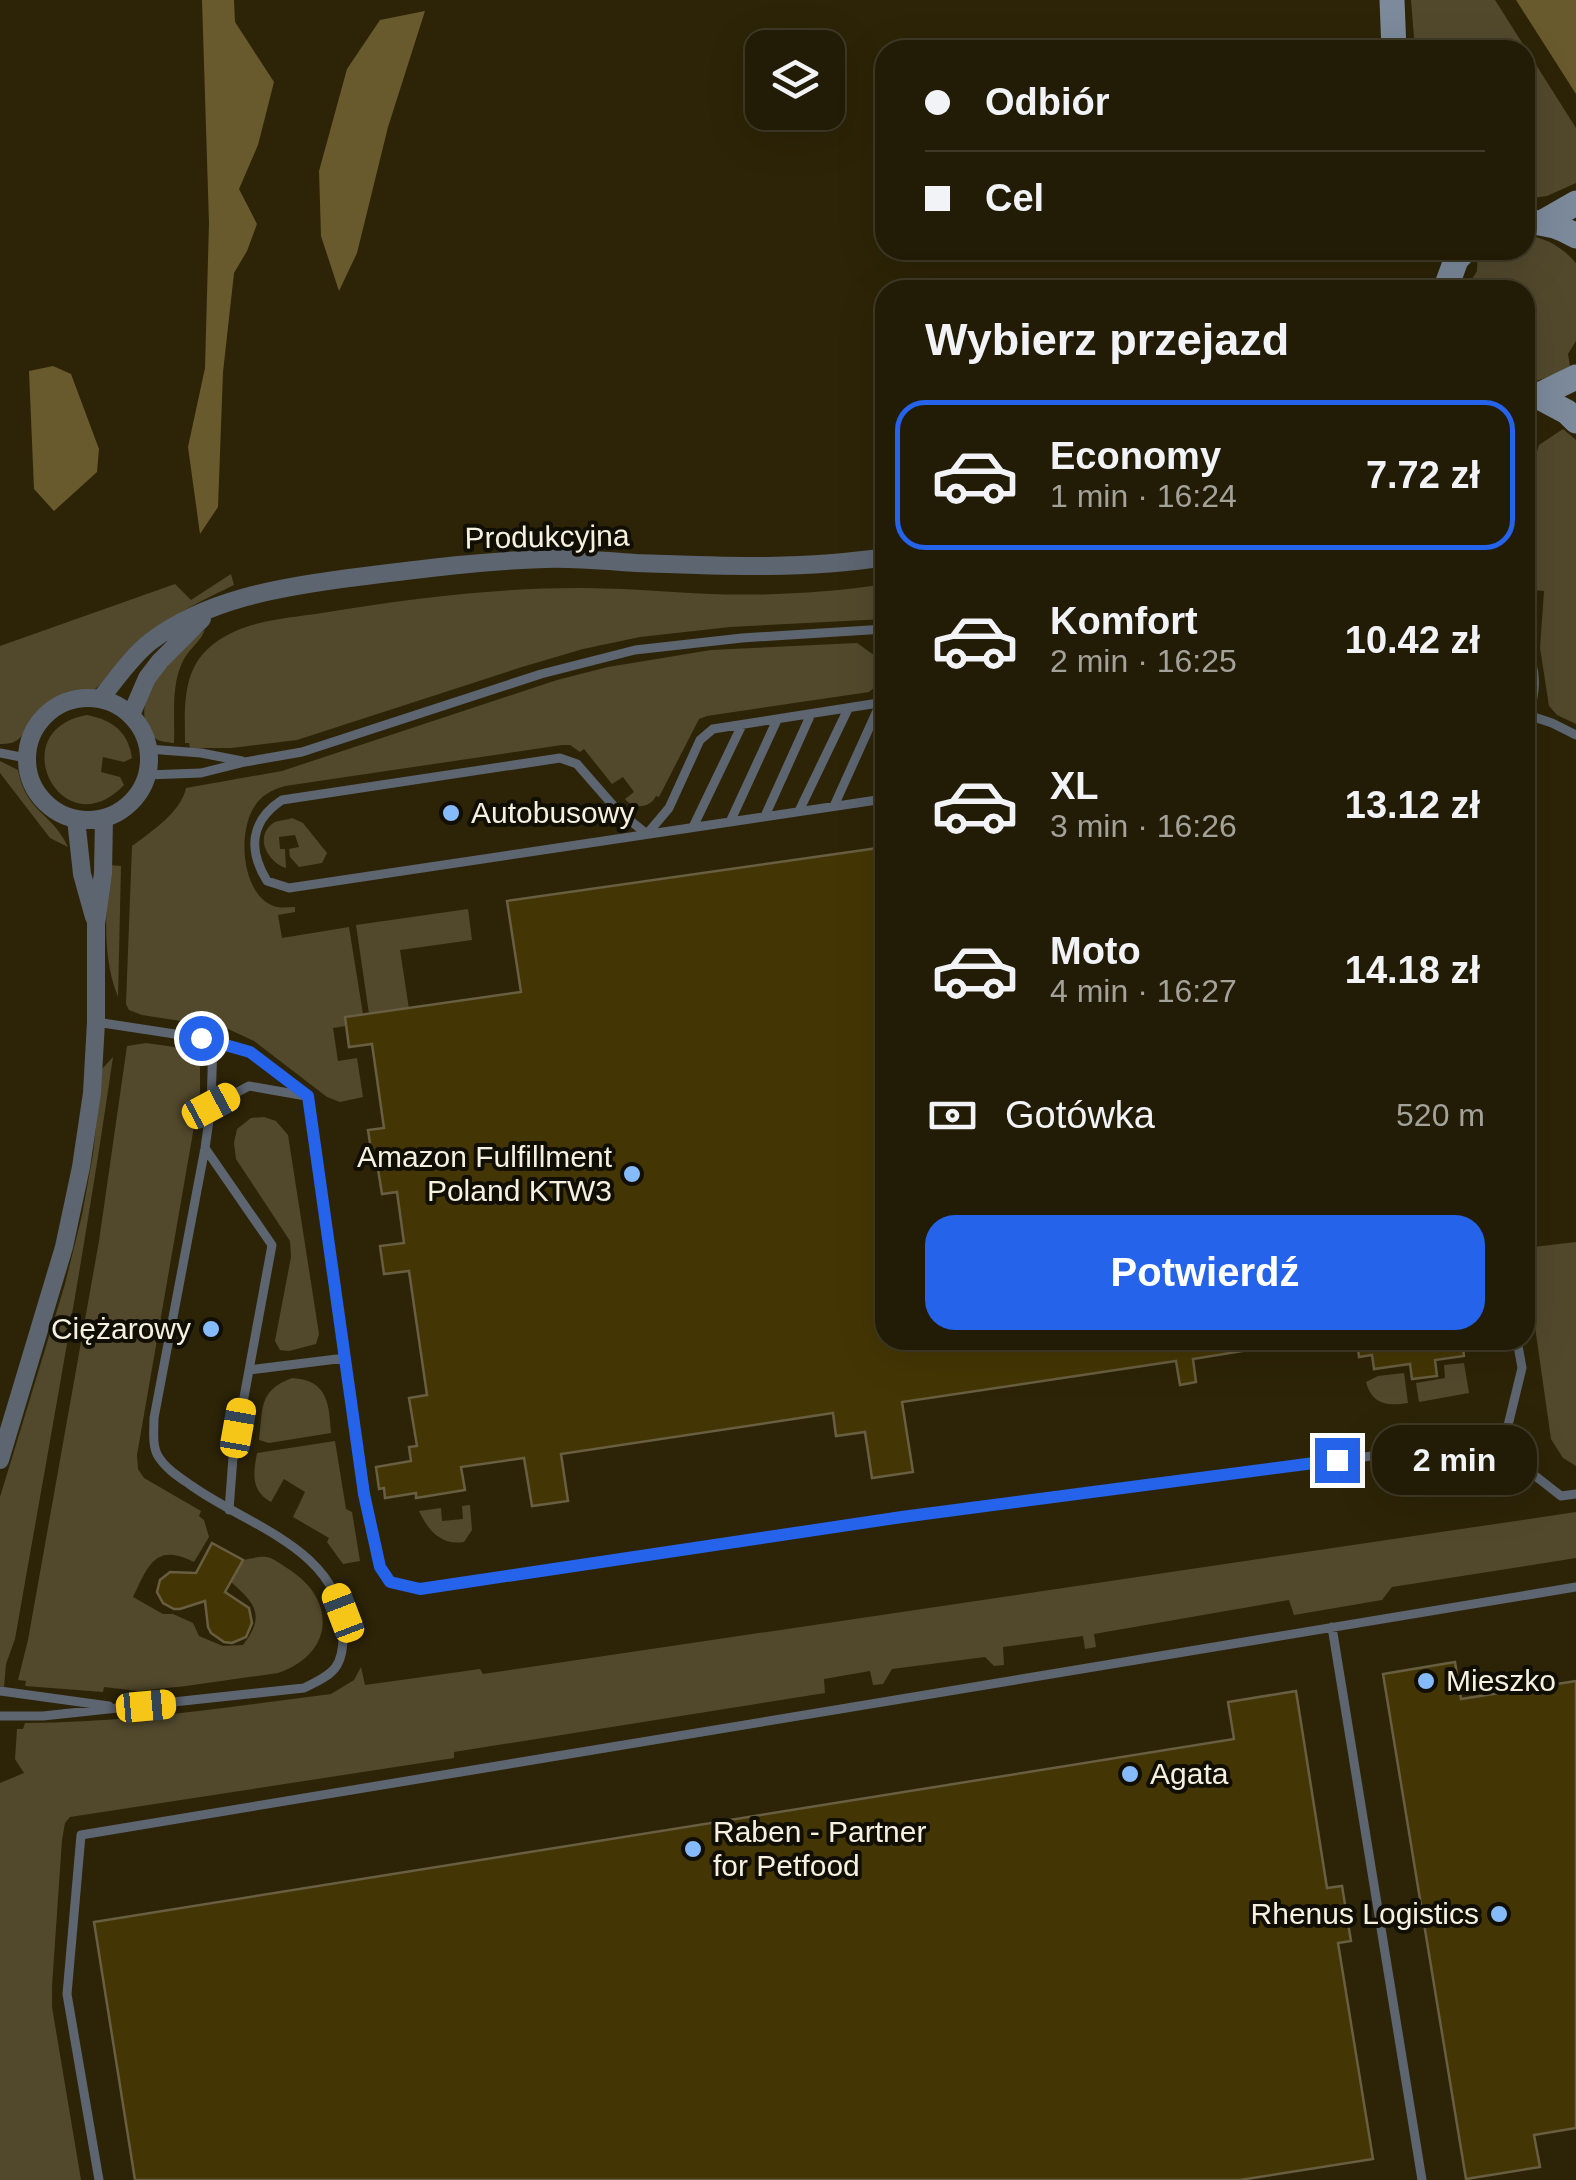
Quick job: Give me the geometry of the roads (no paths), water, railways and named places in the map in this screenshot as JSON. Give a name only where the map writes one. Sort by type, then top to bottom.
[{"type":"street","points":[[1392,0],[1394,40]]},
{"type":"street","points":[[1535,220],[1576,203]]},
{"type":"street","points":[[1535,223],[1565,229],[1576,236]]},
{"type":"street","points":[[1535,394],[1576,377]]},
{"type":"street","points":[[1535,398],[1567,412],[1576,421]]},
{"type":"street","name":"Produkcyjna","points":[[100,699],[130,661],[170,628],[213,608],[269,590],[444,566],[547,559],[746,567],[875,559]]},
{"type":"street","name":"Produkcyjna","points":[[131,716],[146,678],[213,608]]},
{"type":"street","points":[[75,699],[100,699],[131,716],[140,727],[149,762],[141,788],[129,804],[104,818],[76,820],[55,810],[40,796],[30,778],[26,758],[30,738],[40,720],[75,699]]},
{"type":"street","points":[[0,1460],[64,1247],[82,1168],[92,1092],[96,924],[103,873],[104,818]]},
{"type":"street","points":[[76,820],[82,874],[96,924]]},
{"type":"lane","points":[[147,775],[200,774],[330,744],[541,674],[635,650],[700,641],[875,630]]},
{"type":"lane","points":[[647,834],[669,808],[700,740],[713,729],[875,704]]},
{"type":"lane","points":[[798,811],[848,709]]},
{"type":"lane","points":[[766,816],[811,714]]},
{"type":"lane","points":[[1535,717],[1576,735]]},
{"type":"lane","points":[[834,806],[875,718]]},
{"type":"lane","points":[[730,822],[777,720]]},
{"type":"lane","points":[[693,827],[742,725]]},
{"type":"lane","points":[[148,749],[201,753],[245,762]]},
{"type":"lane","points":[[0,753],[26,758]]},
{"type":"lane","points":[[647,834],[618,811],[577,764],[560,758],[282,800],[268,810],[258,826],[254,851],[267,881],[288,888],[875,800]]},
{"type":"lane","points":[[96,1022],[213,1040],[250,1052],[308,1096],[364,1494],[380,1567],[390,1582],[420,1589],[902,1517],[1456,1445],[1502,1450],[1561,1496],[1576,1494]]},
{"type":"lane","points":[[0,1716],[43,1716],[304,1688],[330,1676],[344,1652],[343,1613],[332,1584],[314,1562],[173,1473],[155,1452],[154,1418],[211,1106],[213,1040]]},
{"type":"lane","points":[[211,1106],[249,1086],[308,1096]]},
{"type":"lane","points":[[205,1148],[272,1245],[233,1456],[228,1510]]},
{"type":"lane","points":[[1502,1450],[1522,1368],[1519,1350]]},
{"type":"lane","points":[[249,1370],[345,1358]]},
{"type":"lane","points":[[99,2180],[67,1994],[81,1835],[1576,1587]]},
{"type":"lane","points":[[1332,1628],[1422,2180]]},
{"type":"lane","points":[[0,1691],[127,1708]]},
{"type":"place","name":"Autobusowy","points":[[451,813]]},
{"type":"place","name":"Amazon Fulfillment Poland KTW3","points":[[632,1174]]},
{"type":"place","name":"Ciężarowy","points":[[211,1329]]},
{"type":"place","name":"Mieszko","points":[[1426,1681]]},
{"type":"place","name":"Agata","points":[[1130,1774]]},
{"type":"place","name":"Raben - Partner for Petfood","points":[[693,1849]]},
{"type":"place","name":"Rhenus Logistics","points":[[1499,1914]]}]
